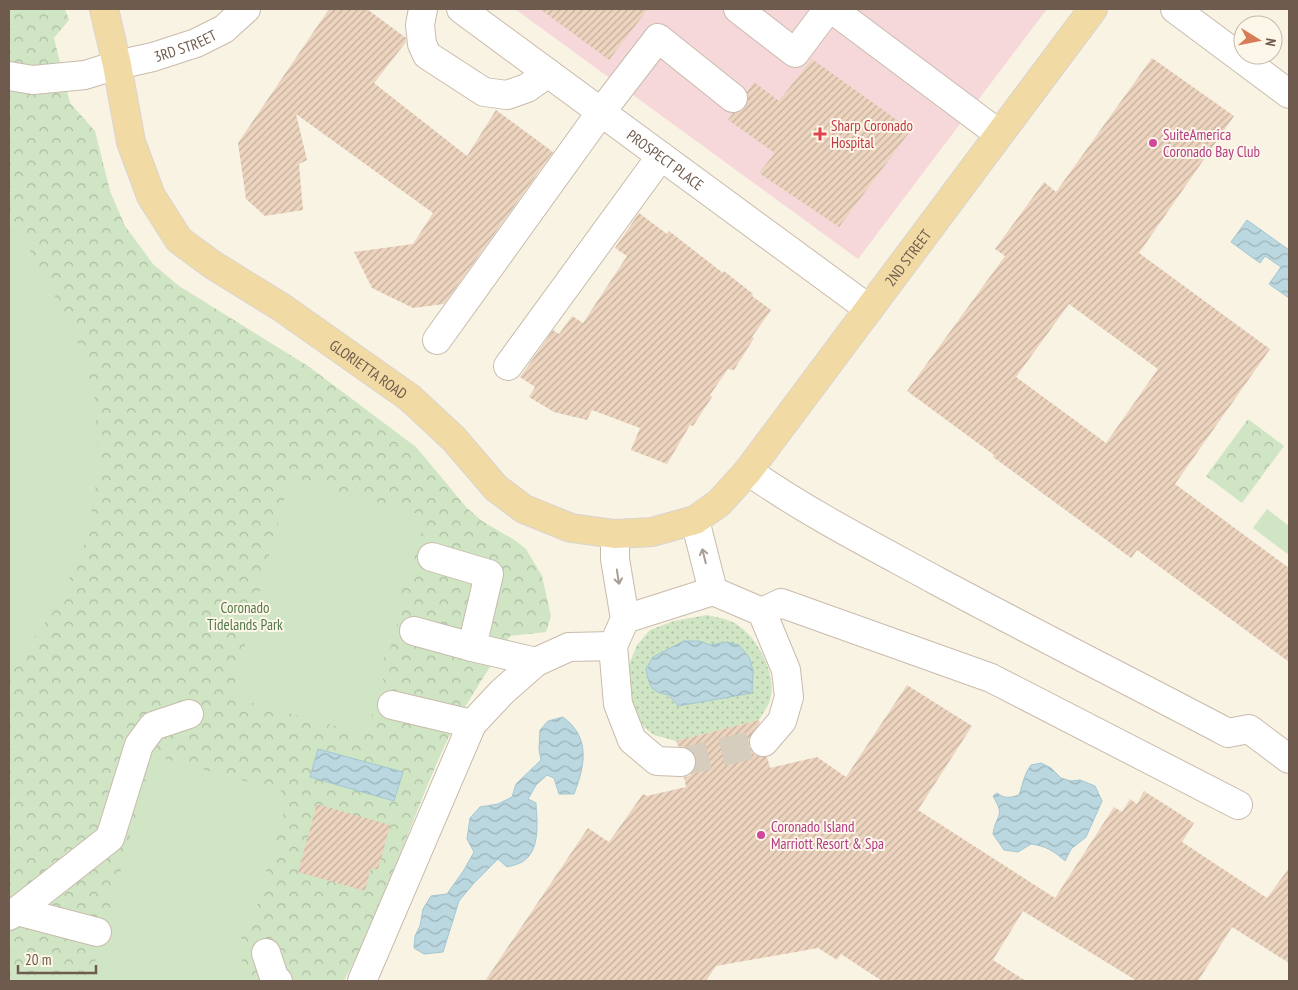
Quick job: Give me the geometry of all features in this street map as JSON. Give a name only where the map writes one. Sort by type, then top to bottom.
[{"type":"main road","name":"GLORIETTA ROAD","points":[[104,9],[118,65],[131,142],[151,196],[179,240],[213,265],[281,307],[410,398],[454,439],[496,488],[524,509],[571,528],[615,534],[652,532],[696,520],[719,504]]},
{"type":"main road","name":"2ND STREET","points":[[719,504],[748,471],[1093,9]]},
{"type":"street","name":"3RD STREET","points":[[9,76],[32,80],[84,75],[153,57],[196,43],[224,29],[246,9]]},
{"type":"street","points":[[423,9],[420,25],[422,44],[427,55],[484,92],[507,95],[527,88],[548,73]]},
{"type":"street","name":"PROSPECT PLACE","points":[[461,9],[869,309]]},
{"type":"street","points":[[738,9],[795,54],[830,9],[999,134]]},
{"type":"street","points":[[1175,9],[1289,94]]},
{"type":"street","points":[[437,340],[601,112],[658,38],[733,98]]},
{"type":"street","points":[[508,366],[661,156]]},
{"type":"street","points":[[748,471],[785,497],[834,525],[1048,640],[1228,733],[1250,729],[1289,759]]},
{"type":"street","points":[[696,520],[713,591]]},
{"type":"street","points":[[615,534],[615,559],[625,619],[613,646],[618,704],[632,740],[657,761],[681,762]]},
{"type":"street","points":[[432,557],[489,574],[472,647]]},
{"type":"street","points":[[625,619],[713,591],[762,612],[786,670],[789,696],[782,721],[764,742]]},
{"type":"street","points":[[762,612],[781,603],[991,678],[1238,806]]},
{"type":"street","points":[[414,631],[536,662]]},
{"type":"street","points":[[362,981],[472,724],[502,692],[536,662],[569,647],[613,646]]},
{"type":"street","points":[[392,705],[472,724]]},
{"type":"street","points":[[13,914],[110,838],[139,745],[154,726],[189,714]]},
{"type":"street","points":[[13,914],[97,932]]},
{"type":"street","points":[[266,954],[275,980],[278,981]]},
{"type":"shaded area","name":"Sharp Coronado Hospital","points":[[515,9],[1047,9],[858,259]]},
{"type":"green space","name":"Coronado Tidelands Park","points":[[9,9],[65,9],[69,20],[54,38],[70,103],[95,131],[110,191],[125,226],[153,264],[179,286],[308,366],[416,447],[467,508],[482,521],[526,549],[542,576],[551,616],[546,632],[510,636],[467,704],[431,776],[372,924],[344,981],[9,981]]},
{"type":"green space","points":[[17,227],[74,331],[94,393],[99,465],[87,539],[56,608],[19,658],[9,667],[9,234]]},
{"type":"green space","points":[[1248,419],[1284,446],[1242,503],[1206,476]]},
{"type":"green space","points":[[290,478],[426,516],[408,582],[398,588],[405,600],[388,655],[378,661],[385,673],[368,729],[357,732],[231,697]]},
{"type":"green space","points":[[1267,509],[1289,526],[1289,555],[1253,528]]},
{"type":"green space","points":[[707,615],[722,618],[739,626],[755,642],[767,664],[772,686],[769,702],[759,720],[676,741],[654,735],[644,727],[630,698],[628,679],[630,662],[637,645],[650,630],[674,621]],"holes":[[[684,641],[699,641],[710,645],[727,642],[739,645],[749,657],[678,706],[669,695],[676,646]]]},
{"type":"green space","points":[[153,755],[281,791],[287,801],[272,855],[261,862],[267,872],[251,927],[239,934],[246,946],[236,981],[121,981],[92,973]]},
{"type":"water","points":[[1247,220],[1289,250],[1289,298],[1269,284],[1281,267],[1265,256],[1260,263],[1231,242]]},
{"type":"water","points":[[684,641],[699,641],[710,645],[727,642],[739,645],[749,657],[753,670],[752,693],[678,706],[669,695],[654,690],[650,684],[646,669],[653,657]]},
{"type":"water","points":[[563,717],[572,725],[582,743],[583,762],[574,794],[559,794],[554,778],[547,775],[536,785],[528,799],[536,803],[537,827],[535,843],[528,857],[522,862],[507,867],[498,859],[474,883],[459,901],[443,952],[424,954],[414,948],[415,936],[420,926],[423,909],[431,896],[447,894],[474,852],[467,839],[470,818],[480,807],[498,804],[512,797],[516,784],[541,760],[539,749],[540,730],[548,721]]},
{"type":"water","points":[[318,749],[403,772],[394,801],[310,777]]},
{"type":"water","points":[[1041,763],[1051,768],[1061,778],[1071,781],[1080,780],[1095,786],[1102,801],[1086,837],[1071,849],[1065,861],[1050,849],[1031,844],[1018,852],[1004,850],[993,834],[1000,812],[993,796],[997,793],[1007,797],[1019,795],[1031,765]]},
{"type":"building","points":[[329,9],[367,9],[406,38],[406,42],[374,83],[467,156],[496,110],[553,152],[444,304],[413,308],[372,288],[354,252],[413,244],[433,213],[296,114],[307,160],[299,164],[303,210],[265,216],[246,199],[238,143]]},
{"type":"building","points":[[540,9],[648,9],[609,60]]},
{"type":"building","points":[[1152,58],[1234,116],[1139,253],[1270,349],[1175,484],[1289,568],[1289,662],[1137,550],[1131,558],[993,457],[994,455],[907,391],[1005,256],[995,249],[1044,182],[1056,192]],"holes":[[[1069,304],[1158,369],[1106,443],[1016,377]]]},
{"type":"building","points":[[812,59],[911,130],[839,227],[759,173],[775,153],[728,120],[733,113],[739,112],[745,107],[748,100],[747,92],[754,82],[779,101]]},
{"type":"building","points":[[639,213],[667,234],[669,231],[723,273],[724,271],[771,310],[752,337],[754,338],[734,370],[728,369],[710,395],[712,397],[693,426],[690,425],[667,464],[631,450],[640,428],[592,410],[587,420],[554,412],[529,397],[535,387],[520,377],[553,330],[559,334],[572,316],[583,323],[627,256],[615,248]]},
{"type":"building","name":"Coronado Island Marriott Resort & Spa","points":[[907,685],[972,726],[918,810],[1055,898],[1114,807],[1122,812],[1130,799],[1137,804],[1144,791],[1194,823],[1182,842],[1267,898],[1289,868],[1289,963],[1232,927],[1198,981],[1137,981],[1023,911],[993,960],[1026,981],[882,981],[841,954],[837,960],[818,948],[716,966],[706,981],[485,981],[588,828],[609,842],[643,794],[647,796],[686,787],[684,777],[689,776],[694,771],[697,762],[695,755],[690,749],[678,746],[676,741],[759,720],[760,723],[749,739],[749,747],[754,754],[767,757],[770,768],[817,757],[846,777]]},
{"type":"building","points":[[317,804],[390,825],[378,870],[371,868],[365,891],[298,872]]},
{"type":"tunnel","points":[[681,762],[764,742]]},
{"type":"place","name":"Sharp Coronado Hospital","points":[[820,134]]},
{"type":"place","name":"SuiteAmerica Coronado Bay Club","points":[[1153,143]]},
{"type":"place","name":"Coronado Island Marriott Resort & Spa","points":[[761,835]]}]
